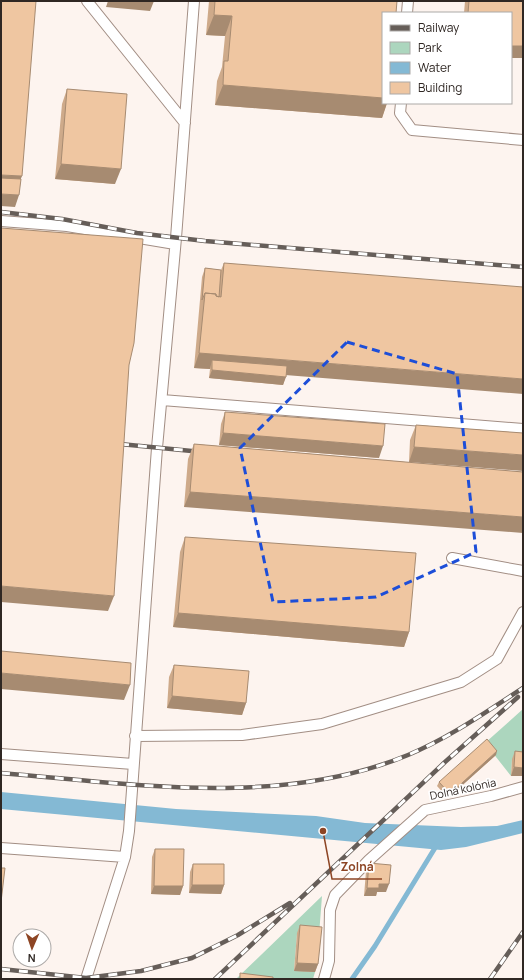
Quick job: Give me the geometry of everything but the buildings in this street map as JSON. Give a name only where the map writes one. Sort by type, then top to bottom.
[{"type":"lane","points":[[87,1],[184,123]]},
{"type":"lane","points":[[86,979],[125,857],[129,831],[157,448],[194,1]]},
{"type":"lane","points":[[407,12],[408,1]]},
{"type":"lane","points":[[401,104],[400,113],[412,130],[523,140]]},
{"type":"lane","points":[[1,221],[67,226],[175,244]]},
{"type":"lane","points":[[162,400],[523,430]]},
{"type":"lane","points":[[452,558],[523,571]]},
{"type":"lane","points":[[135,736],[242,735],[322,724],[461,682],[497,659],[523,612]]},
{"type":"lane","points":[[1,754],[133,764]]},
{"type":"lane","name":"Dolná kolónia","points":[[324,979],[329,961],[330,910],[335,895],[369,860],[425,810],[491,796],[523,787]]},
{"type":"lane","points":[[1,848],[125,857]]},
{"type":"highlighted area","points":[[347,342],[457,374],[476,552],[376,597],[273,602],[240,448]]},
{"type":"green space","points":[[523,709],[523,760],[512,759],[511,776],[485,743]]},
{"type":"green space","points":[[322,896],[319,935],[297,934],[294,970],[315,972],[313,979],[236,979]]},
{"type":"water","points":[[1,792],[176,809],[316,816],[365,823],[461,827],[497,826],[523,820],[523,833],[466,847],[441,850],[1,809]]},
{"type":"waterway","points":[[352,979],[375,946],[438,843]]},
{"type":"railway","points":[[1,212],[62,219],[137,233],[205,241],[523,267]]},
{"type":"railway","points":[[120,444],[202,452]]},
{"type":"railway","points":[[1,773],[155,786],[207,788],[258,787],[309,782],[359,771],[408,755],[453,733],[523,688]]},
{"type":"railway","points":[[215,979],[445,762],[518,697]]},
{"type":"railway","points":[[1,969],[86,978],[141,971],[192,958],[238,935],[290,903]]},
{"type":"railway","points":[[490,979],[523,932]]},
{"type":"place","name":"Zolná","points":[[323,831]]}]
